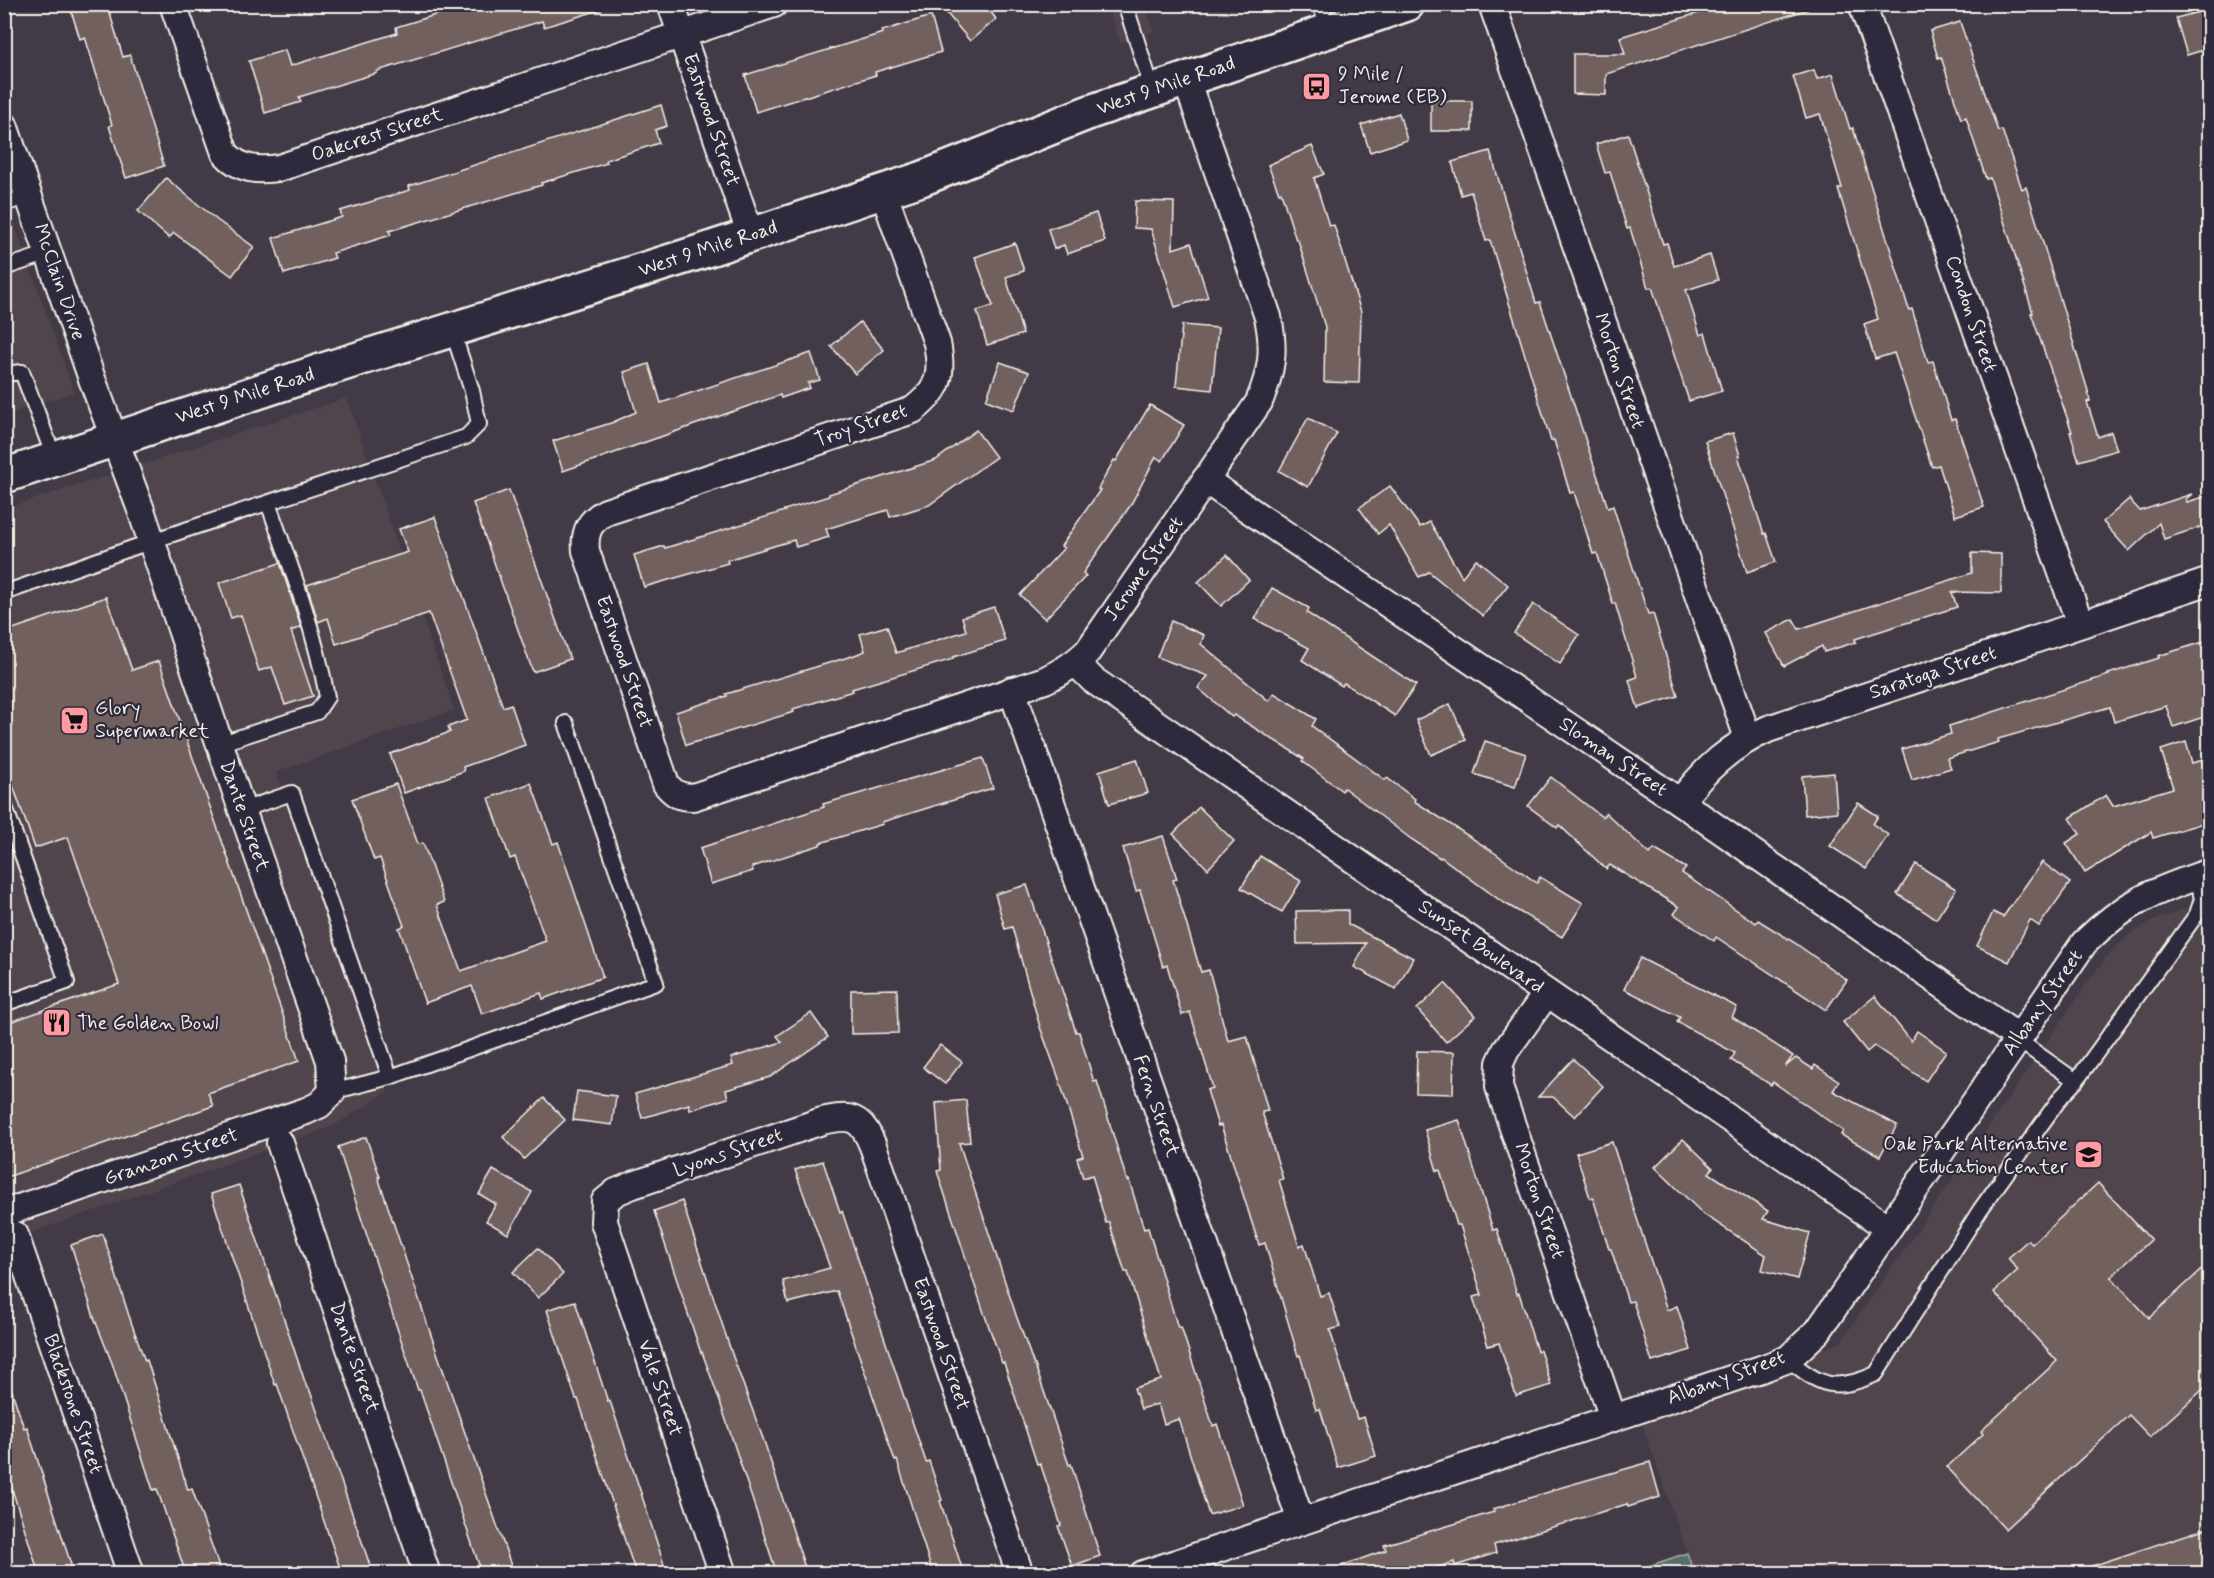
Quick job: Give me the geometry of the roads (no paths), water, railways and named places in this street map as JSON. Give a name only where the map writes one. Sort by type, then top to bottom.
[{"type":"main road","name":"West 9 Mile Road","points":[[4,476],[452,329],[751,236],[921,179],[1090,112],[1186,79],[1325,18],[1407,4]]},
{"type":"street","name":"Oakcrest Street","points":[[173,4],[225,153],[240,166],[264,170],[279,168],[774,4]]},
{"type":"street","name":"Eastwood Street","points":[[671,4],[751,236]]},
{"type":"street","name":"Morton Street","points":[[1492,4],[1748,738]]},
{"type":"street","name":"Condon Street","points":[[1862,4],[2080,624]]},
{"type":"street","name":"Jerome Street","points":[[675,794],[693,797],[1045,680],[1076,663],[1088,651],[1259,402],[1269,378],[1273,354],[1268,317],[1186,79]]},
{"type":"street","name":"McClain Drive","points":[[4,125],[114,439]]},
{"type":"street","name":"Troy Street","points":[[588,527],[597,517],[606,512],[913,410],[926,400],[937,386],[940,374],[937,343],[883,191]]},
{"type":"street","name":"Dante Street","points":[[114,439],[152,541],[219,744],[330,1061],[332,1092]]},
{"type":"street","name":"Sloman Street","points":[[1205,480],[1680,802],[2018,1039]]},
{"type":"street","name":"Eastwood Street","points":[[588,527],[585,540],[586,551],[666,784],[675,794]]},
{"type":"street","name":"Saratoga Street","points":[[1680,802],[1702,774],[1748,738],[1783,723],[2210,581]]},
{"type":"street","name":"Sunset Boulevard","points":[[1076,663],[1093,680],[1888,1228]]},
{"type":"street","name":"Fern Street","points":[[1012,690],[1300,1521]]},
{"type":"street","name":"Albany Street","points":[[1143,1574],[1761,1370],[1788,1359],[1818,1331],[2084,943],[2106,921],[2130,904],[2157,890],[2203,874]]},
{"type":"street","name":"Morton Street","points":[[1547,993],[1506,1050],[1500,1063],[1500,1087],[1613,1418]]},
{"type":"street","name":"Granzon Street","points":[[10,1224],[306,1111],[319,1105],[332,1092]]},
{"type":"street","name":"Lyons Street","points":[[605,1201],[616,1192],[633,1185],[822,1121],[836,1118],[855,1119]]},
{"type":"street","name":"Eastwood Street","points":[[855,1119],[863,1125],[873,1146],[1020,1574]]},
{"type":"street","name":"Dante Street","points":[[280,1143],[427,1574]]},
{"type":"street","name":"Vale Street","points":[[605,1201],[603,1212],[606,1231],[723,1574]]},
{"type":"street","name":"Blackstone Street","points":[[10,1224],[131,1574]]},
{"type":"lane","points":[[1125,4],[1153,90]]},
{"type":"lane","points":[[4,204],[29,196]]},
{"type":"lane","points":[[4,268],[49,254]]},
{"type":"lane","points":[[4,593],[152,541],[466,437],[478,424],[472,391],[452,329]]},
{"type":"lane","points":[[4,374],[22,372],[55,460]]},
{"type":"lane","points":[[219,744],[317,712],[327,697],[322,668],[297,584],[268,503]]},
{"type":"lane","points":[[332,1092],[390,1077],[656,983],[566,723]]},
{"type":"lane","points":[[242,810],[292,794],[390,1077]]},
{"type":"lane","points":[[4,804],[67,982],[4,1004]]},
{"type":"lane","points":[[1788,1359],[1819,1382],[1838,1385],[1857,1382],[1876,1374],[1980,1210],[2197,914],[2202,899],[2203,874]]},
{"type":"lane","points":[[2018,1039],[2076,1081]]},
{"type":"place","name":"9 Mile / Jerome (EB)","points":[[1317,86]]},
{"type":"place","name":"Glory Supermarket","points":[[74,720]]},
{"type":"place","name":"The Golden Bowl","points":[[56,1023]]},
{"type":"place","name":"Oak Park Alternative Education Center","points":[[2089,1155]]}]
